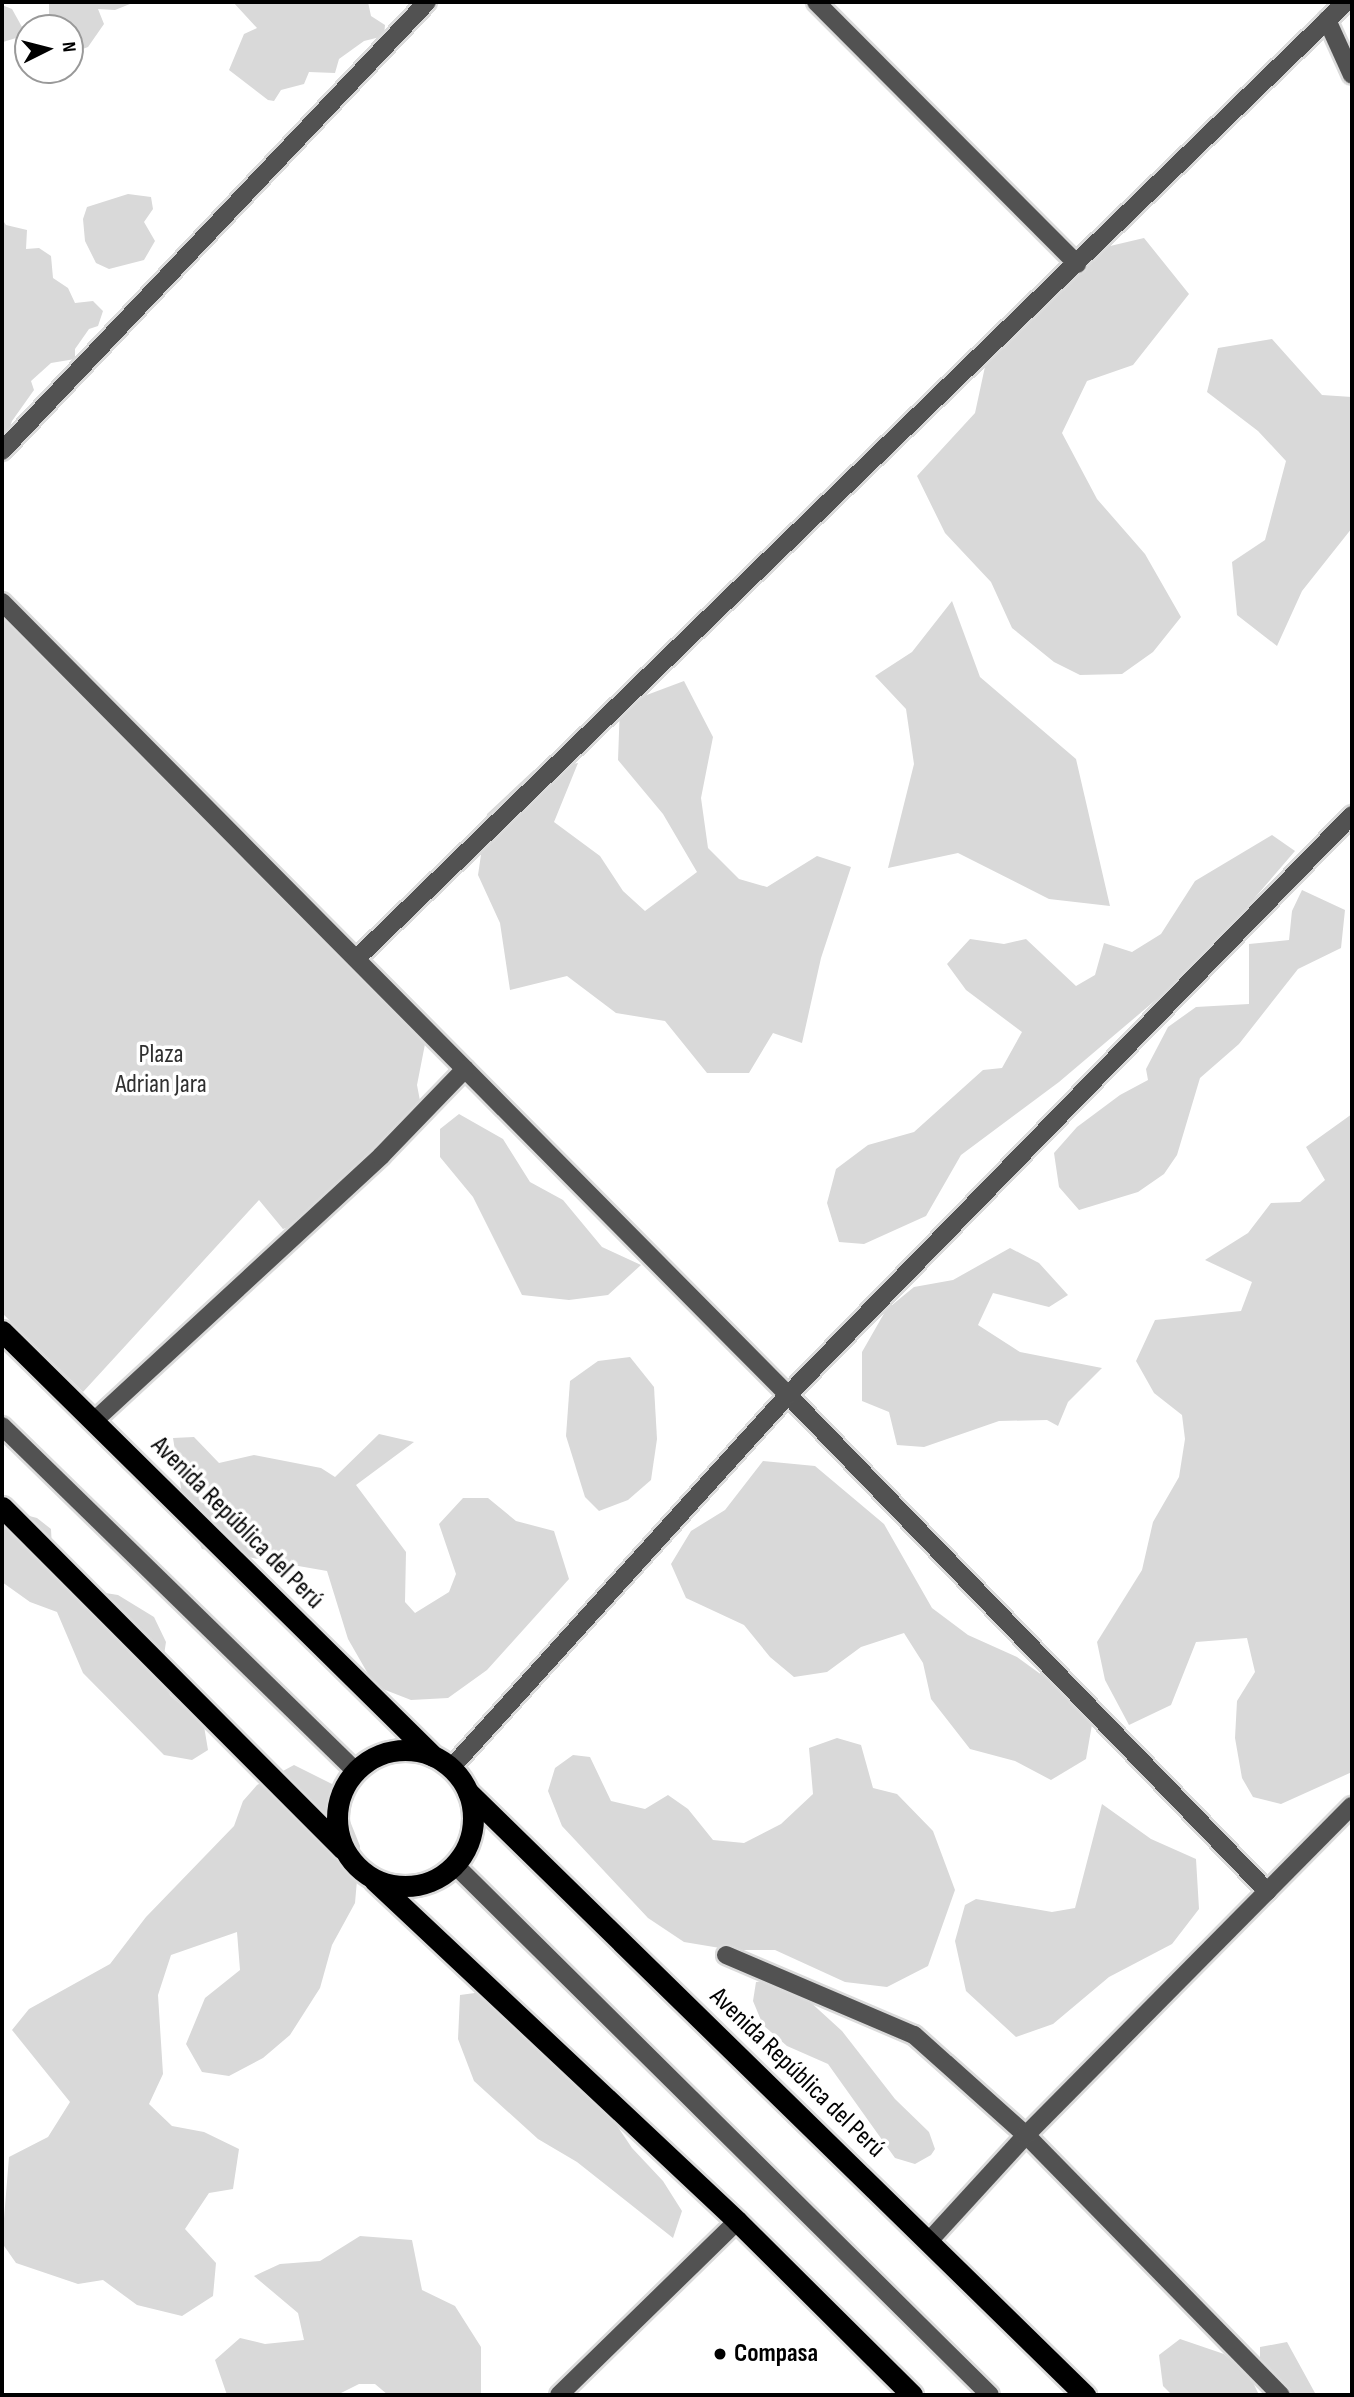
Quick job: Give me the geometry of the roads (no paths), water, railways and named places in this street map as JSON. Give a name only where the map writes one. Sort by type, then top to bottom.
[{"type":"highway","name":"Avenida República del Perú","points":[[2,1331],[433,1756]]},
{"type":"highway","points":[[2,1507],[374,1880],[737,2221],[912,2395]]},
{"type":"highway","points":[[343,1849],[337,1808],[355,1771],[392,1751],[433,1756],[451,1768],[468,1792],[473,1815],[470,1838],[455,1865],[421,1885],[397,1887],[374,1880]]},
{"type":"highway","name":"Avenida República del Perú","points":[[468,1792],[1085,2395]]},
{"type":"street","points":[[2,451],[427,2]]},
{"type":"street","points":[[816,2],[1077,264]]},
{"type":"street","points":[[356,959],[1346,2]]},
{"type":"street","points":[[1327,20],[1352,75]]},
{"type":"street","points":[[2,602],[788,1395],[1267,1891]]},
{"type":"street","points":[[451,1768],[788,1395],[1352,816]]},
{"type":"street","points":[[94,1421],[381,1156],[465,1069]]},
{"type":"street","points":[[2,1426],[355,1771]]},
{"type":"street","points":[[929,2241],[1026,2135],[1352,1806]]},
{"type":"street","points":[[455,1865],[990,2395]]},
{"type":"street","points":[[726,1955],[914,2035],[1026,2135],[1281,2395]]},
{"type":"street","points":[[559,2395],[737,2221]]},
{"type":"place","name":"Compasa","points":[[720,2354]]},
{"type":"park label","name":"Plaza Adrian Jara","points":[[161,1070]]}]
